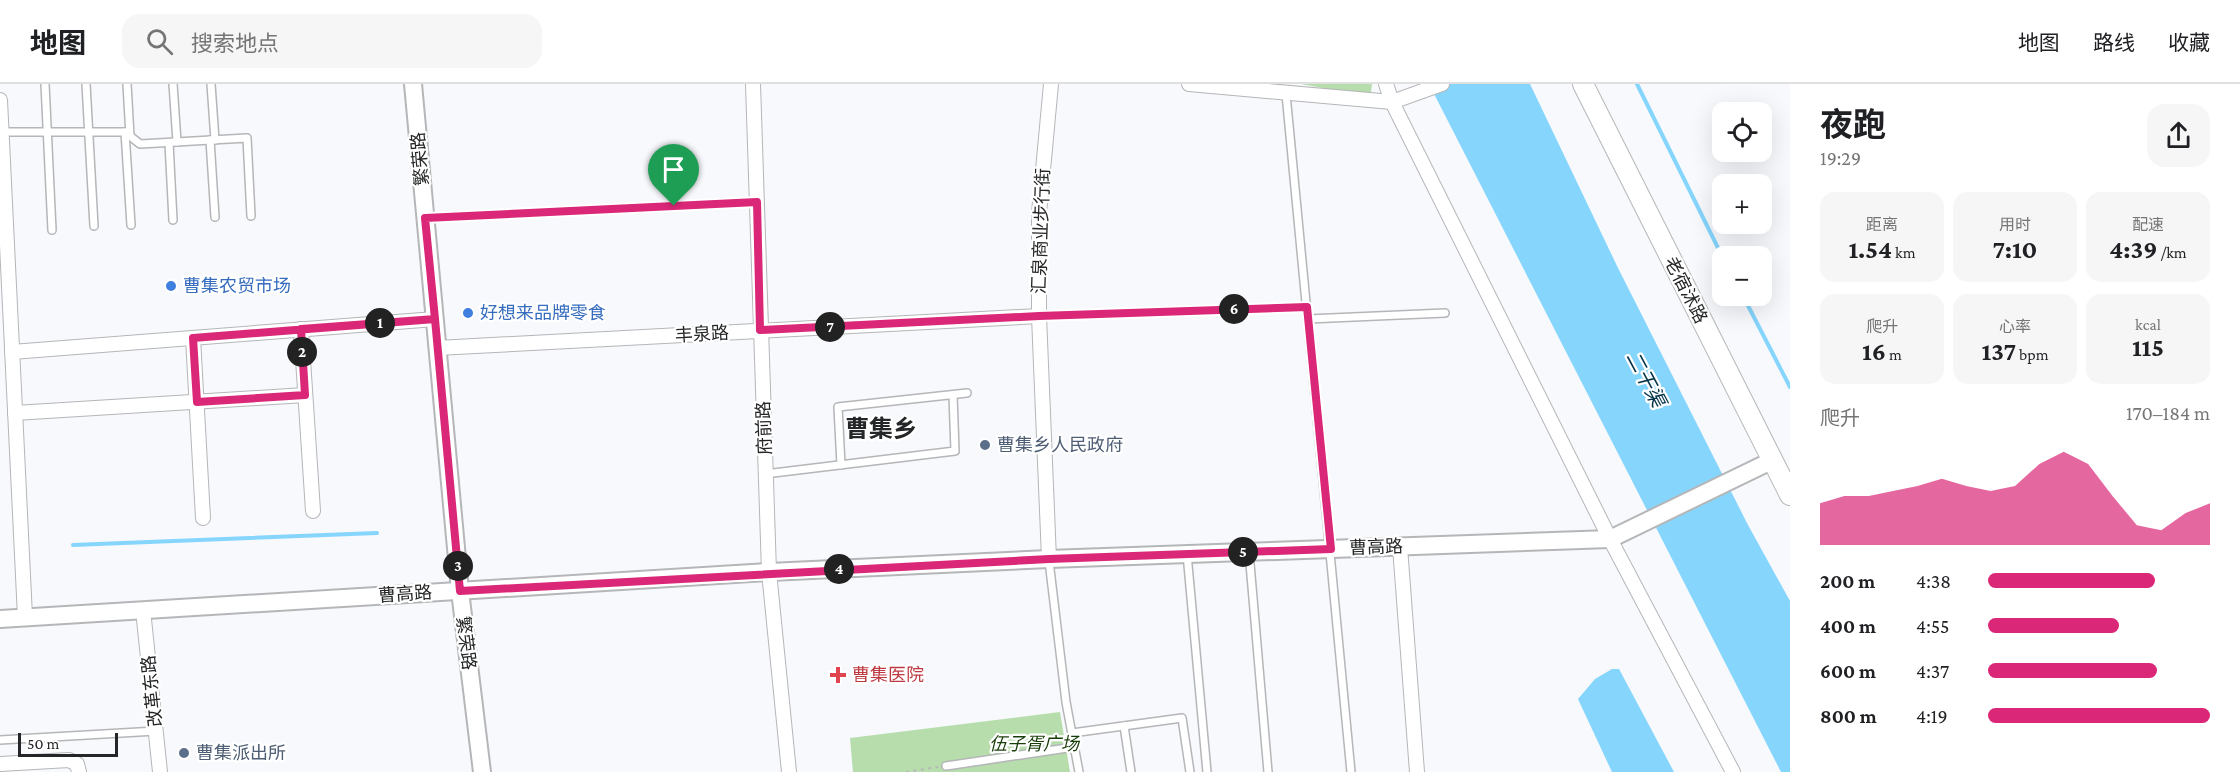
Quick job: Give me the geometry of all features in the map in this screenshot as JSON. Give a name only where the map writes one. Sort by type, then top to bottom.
[{"type":"main road","name":"老宿沭路","points":[[1583,84],[1790,495]]},
{"type":"street","name":"繁荣路","points":[[413,84],[460,591],[482,772]]},
{"type":"street","name":"府前路","points":[[753,84],[769,572],[789,772]]},
{"type":"street","name":"汇泉商业步行街","points":[[1049,559],[1039,316],[1039,213],[1051,84]]},
{"type":"street","points":[[1189,84],[1392,102],[1442,84]]},
{"type":"street","points":[[1386,84],[1392,102],[1610,539],[1733,772]]},
{"type":"street","points":[[0,100],[25,617]]},
{"type":"street","name":"丰泉路","points":[[437,348],[1039,316]]},
{"type":"street","points":[[12,352],[435,319]]},
{"type":"street","points":[[301,329],[313,511]]},
{"type":"street","points":[[193,338],[203,518]]},
{"type":"street","points":[[15,413],[305,395]]},
{"type":"street","name":"曹高路","points":[[0,619],[769,572],[1049,559],[1610,539],[1771,461]]},
{"type":"street","points":[[1400,547],[1417,772]]},
{"type":"street","name":"改革东路","points":[[143,610],[160,772]]},
{"type":"street","points":[[1,772],[0,764],[69,760],[76,764],[79,772]]},
{"type":"lane","points":[[45,84],[52,230]]},
{"type":"lane","points":[[86,84],[94,226]]},
{"type":"lane","points":[[127,84],[131,225]]},
{"type":"lane","points":[[173,84],[173,220]]},
{"type":"lane","points":[[211,84],[215,218]]},
{"type":"lane","points":[[1286,94],[1351,772]]},
{"type":"lane","points":[[2,132],[128,134],[140,144],[247,138],[252,216]]},
{"type":"lane","points":[[425,218],[757,202]]},
{"type":"lane","points":[[1039,316],[1307,307]]},
{"type":"lane","points":[[1308,319],[1445,313]]},
{"type":"lane","points":[[841,465],[838,407],[967,393]]},
{"type":"lane","points":[[765,474],[955,452],[953,395]]},
{"type":"lane","points":[[1249,552],[1268,772]]},
{"type":"lane","points":[[1187,554],[1207,772]]},
{"type":"lane","points":[[1049,559],[1079,772]]},
{"type":"lane","points":[[1072,733],[1182,718],[1190,772]]},
{"type":"lane","points":[[1124,726],[1131,772]]},
{"type":"lane","points":[[0,740],[156,731]]},
{"type":"lane","points":[[946,766],[1074,747]]},
{"type":"path","points":[[906,772],[946,766]]},
{"type":"green space","points":[[1301,84],[1372,84],[1371,92],[1366,96]]},
{"type":"green space","name":"伍子胥广场","points":[[1060,712],[1070,772],[853,772],[850,738]]},
{"type":"water","name":"二干渠","points":[[1429,84],[1530,84],[1618,268],[1748,525],[1790,601],[1790,772],[1781,772]]},
{"type":"water","points":[[1612,669],[1619,669],[1674,772],[1612,772],[1578,699],[1595,679]]},
{"type":"waterway","points":[[1637,84],[1717,246]]},
{"type":"waterway","points":[[1748,306],[1790,387]]},
{"type":"waterway","points":[[73,545],[377,533]]},
{"type":"place","name":"曹集农贸市场","points":[[171,286]]},
{"type":"place","name":"好想来品牌零食","points":[[468,313]]},
{"type":"place","name":"曹集乡人民政府","points":[[985,445]]},
{"type":"place","name":"曹集医院","points":[[838,675]]},
{"type":"place","name":"曹集派出所","points":[[184,753]]},
{"type":"district","name":"曹集乡","points":[[881,428]]},
{"type":"route","points":[[674,206],[425,218],[435,319],[193,338],[197,402],[305,395],[301,329],[435,319],[460,591],[769,572],[1331,549],[1307,307],[1039,316],[760,330],[757,202],[674,206]]}]
